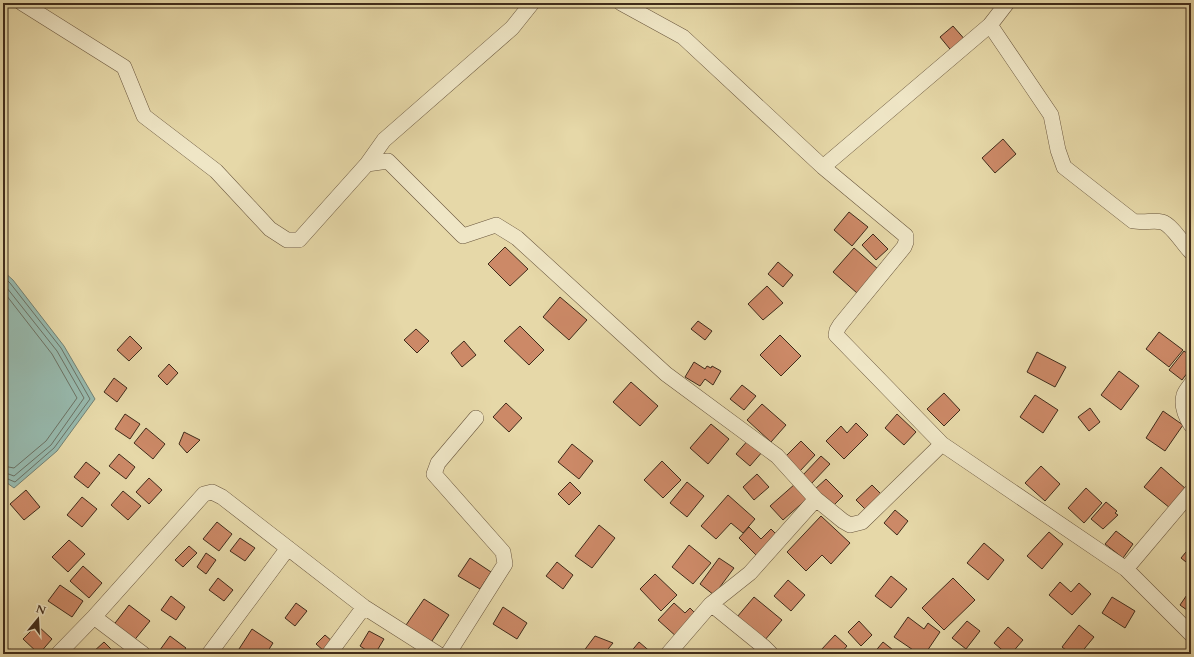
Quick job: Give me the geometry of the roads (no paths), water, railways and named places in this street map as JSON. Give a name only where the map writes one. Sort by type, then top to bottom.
[{"type":"street","points":[[22,3],[124,67],[144,116],[216,171],[270,230],[287,240],[299,240],[367,164],[384,140],[512,28],[532,3]]},
{"type":"street","points":[[621,3],[683,38],[823,167],[906,236],[904,247],[840,324],[836,335],[874,376],[942,444],[1126,569],[1191,634]]},
{"type":"street","points":[[823,167],[990,25],[1007,3]]},
{"type":"street","points":[[990,25],[1051,115],[1058,150],[1064,167],[1133,221],[1140,223],[1162,222],[1169,226],[1191,252]]},
{"type":"street","points":[[367,164],[388,161],[463,236],[496,225],[517,238],[666,374],[777,456],[816,499],[850,525],[862,522],[942,444]]},
{"type":"street","points":[[1191,384],[1184,395],[1186,417],[1191,425]]},
{"type":"street","points":[[448,654],[505,564],[503,552],[434,474],[438,463],[476,418]]},
{"type":"street","points":[[58,654],[94,617],[204,494],[212,492],[222,497],[364,607],[438,654]]},
{"type":"street","points":[[1126,569],[1191,492]]},
{"type":"street","points":[[668,654],[711,604],[750,574],[816,499]]},
{"type":"street","points":[[209,654],[288,548]]},
{"type":"street","points":[[711,604],[771,654]]},
{"type":"street","points":[[329,654],[364,607]]},
{"type":"street","points":[[94,617],[143,654]]},
{"type":"water","points":[[3,271],[13,280],[64,346],[95,399],[57,451],[14,488],[3,480]]}]
